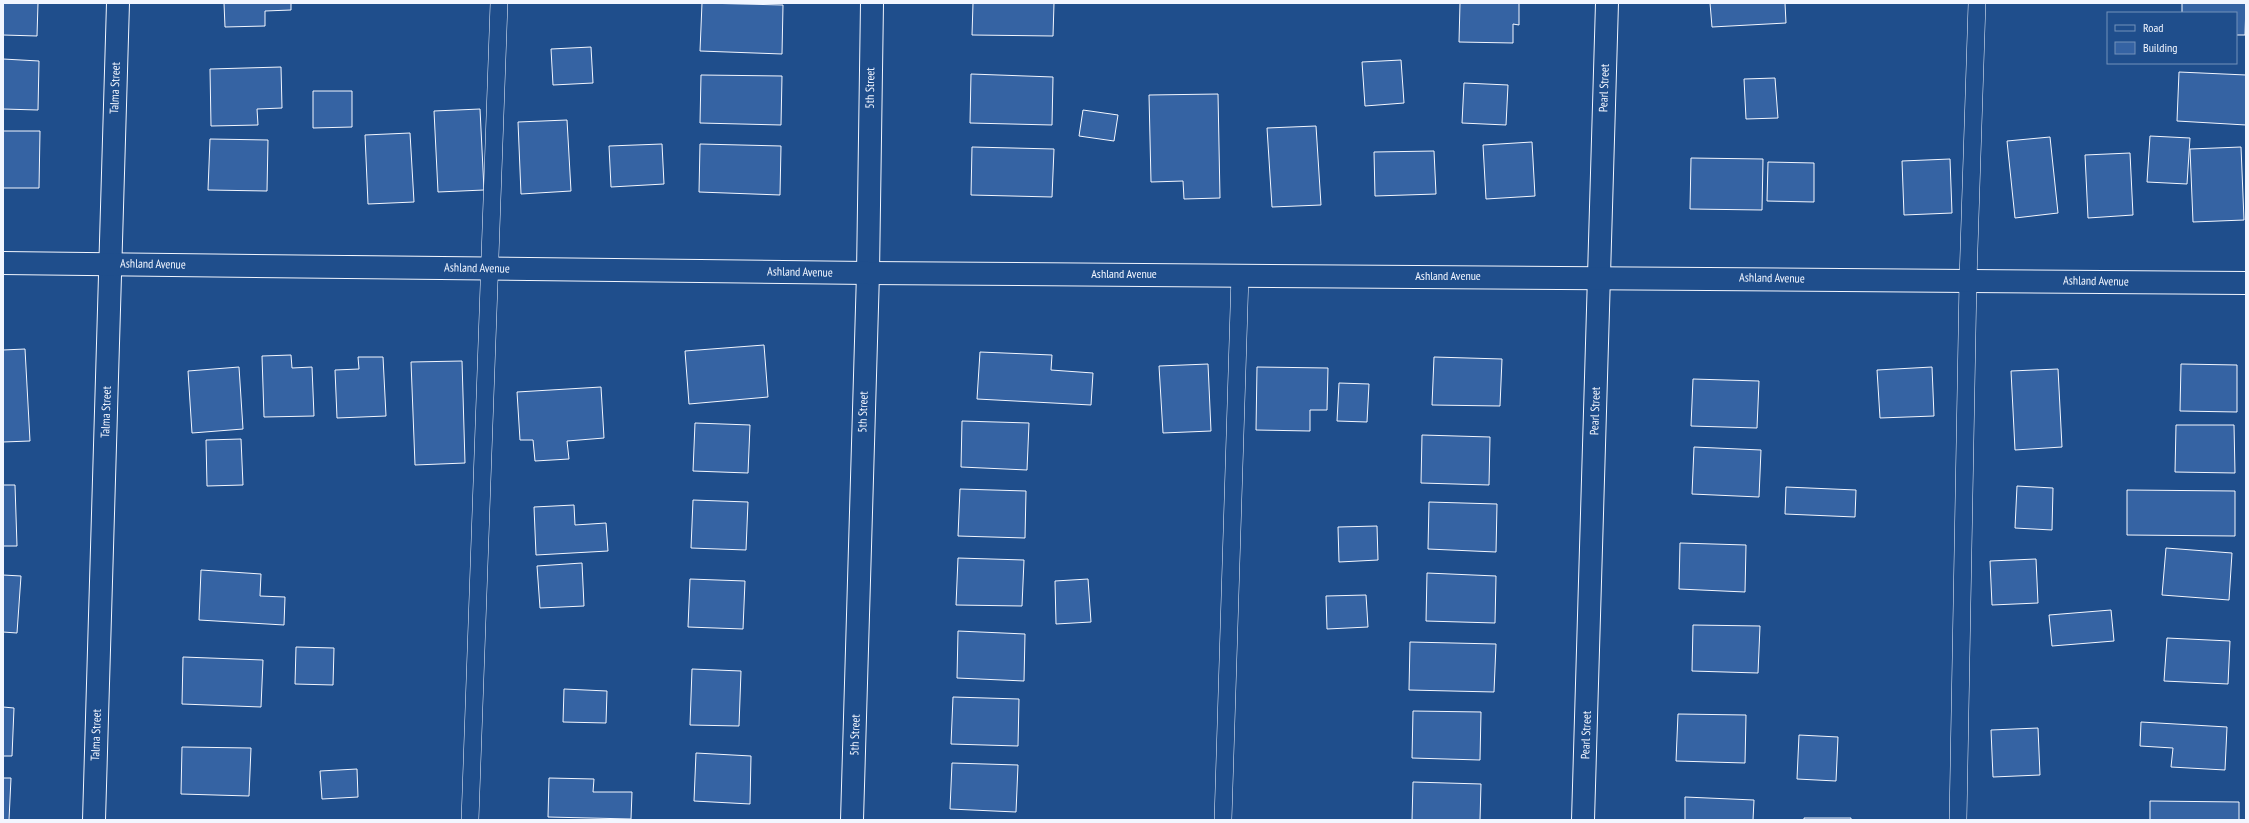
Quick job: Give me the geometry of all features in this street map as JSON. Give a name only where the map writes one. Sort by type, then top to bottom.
[{"type":"street","name":"Talma Street","points":[[94,820],[118,3]]},
{"type":"street","name":"5th Street","points":[[852,820],[868,273],[872,3]]},
{"type":"street","name":"Pearl Street","points":[[1583,820],[1607,3]]},
{"type":"street","name":"Ashland Avenue","points":[[3,263],[868,273],[1599,277],[2246,283]]},
{"type":"lane","points":[[470,820],[499,3]]},
{"type":"lane","points":[[1958,820],[1968,280],[1977,3]]},
{"type":"lane","points":[[1223,820],[1240,275]]},
{"type":"building","points":[[3,3],[38,3],[37,36],[3,35]]},
{"type":"building","points":[[224,3],[291,3],[291,10],[265,11],[265,26],[225,27]]},
{"type":"building","points":[[702,3],[783,5],[782,54],[700,51]]},
{"type":"building","points":[[973,3],[1054,3],[1053,36],[972,35]]},
{"type":"building","points":[[1460,3],[1519,3],[1519,25],[1513,24],[1513,43],[1459,42]]},
{"type":"building","points":[[1710,3],[1785,3],[1786,23],[1712,27]]},
{"type":"building","points":[[2182,3],[2246,3],[2245,35],[2237,35],[2237,12],[2182,12]]},
{"type":"building","points":[[591,47],[593,83],[553,85],[551,49]]},
{"type":"building","points":[[3,59],[39,61],[38,110],[3,109]]},
{"type":"building","points":[[1401,60],[1404,103],[1365,106],[1362,62]]},
{"type":"building","points":[[281,67],[282,108],[257,109],[258,125],[211,126],[210,69]]},
{"type":"building","points":[[2179,72],[2246,75],[2246,125],[2177,121]]},
{"type":"building","points":[[971,74],[1053,77],[1052,125],[970,123]]},
{"type":"building","points":[[701,75],[782,76],[781,125],[700,123]]},
{"type":"building","points":[[1775,78],[1778,118],[1746,119],[1744,79]]},
{"type":"building","points":[[1464,83],[1508,85],[1506,125],[1462,123]]},
{"type":"building","points":[[313,91],[352,91],[352,127],[313,128]]},
{"type":"building","points":[[1218,94],[1220,198],[1184,199],[1183,181],[1151,182],[1149,95]]},
{"type":"building","points":[[480,109],[484,190],[438,192],[434,111]]},
{"type":"building","points":[[1083,110],[1118,115],[1114,141],[1079,136]]},
{"type":"building","points":[[567,120],[571,191],[521,194],[518,122]]},
{"type":"building","points":[[1316,126],[1321,205],[1272,207],[1267,128]]},
{"type":"building","points":[[3,131],[40,131],[39,188],[3,188]]},
{"type":"building","points":[[410,133],[414,202],[368,204],[365,135]]},
{"type":"building","points":[[2150,136],[2190,138],[2187,184],[2147,182]]},
{"type":"building","points":[[2050,137],[2058,213],[2015,218],[2007,141]]},
{"type":"building","points":[[210,139],[268,140],[267,191],[208,190]]},
{"type":"building","points":[[1532,142],[1535,196],[1486,199],[1483,145]]},
{"type":"building","points":[[662,144],[664,184],[611,187],[609,146]]},
{"type":"building","points":[[700,144],[781,146],[780,195],[699,192]]},
{"type":"building","points":[[972,147],[1054,149],[1052,197],[971,195]]},
{"type":"building","points":[[2241,147],[2244,220],[2193,222],[2190,149]]},
{"type":"building","points":[[1434,151],[1436,194],[1375,196],[1374,152]]},
{"type":"building","points":[[2130,153],[2133,215],[2088,218],[2085,155]]},
{"type":"building","points":[[1691,158],[1763,159],[1762,210],[1690,209]]},
{"type":"building","points":[[1950,159],[1952,213],[1904,215],[1902,161]]},
{"type":"building","points":[[1768,162],[1814,163],[1814,202],[1767,201]]},
{"type":"building","points":[[764,345],[768,397],[689,404],[685,351]]},
{"type":"building","points":[[25,349],[30,441],[3,442],[3,350]]},
{"type":"building","points":[[980,352],[1052,355],[1051,370],[1093,373],[1091,405],[977,399]]},
{"type":"building","points":[[291,355],[292,368],[312,367],[314,416],[264,417],[262,356]]},
{"type":"building","points":[[358,357],[383,357],[386,416],[337,418],[335,370],[359,369]]},
{"type":"building","points":[[1434,357],[1502,359],[1500,406],[1432,405]]},
{"type":"building","points":[[462,361],[465,463],[415,465],[411,362]]},
{"type":"building","points":[[1208,364],[1211,431],[1163,433],[1159,366]]},
{"type":"building","points":[[2181,364],[2237,365],[2237,412],[2180,411]]},
{"type":"building","points":[[239,367],[243,429],[192,433],[188,371]]},
{"type":"building","points":[[1257,367],[1328,368],[1327,410],[1310,410],[1310,431],[1256,430]]},
{"type":"building","points":[[1932,367],[1934,416],[1880,418],[1877,370]]},
{"type":"building","points":[[2058,369],[2062,447],[2015,450],[2011,371]]},
{"type":"building","points":[[1693,379],[1759,381],[1757,428],[1691,426]]},
{"type":"building","points":[[1339,383],[1369,384],[1367,422],[1337,421]]},
{"type":"building","points":[[601,387],[604,438],[567,441],[569,459],[535,461],[533,440],[520,440],[517,392]]},
{"type":"building","points":[[962,421],[1029,423],[1027,470],[961,467]]},
{"type":"building","points":[[695,423],[750,425],[748,473],[693,471]]},
{"type":"building","points":[[2176,425],[2234,425],[2235,473],[2175,472]]},
{"type":"building","points":[[1422,435],[1490,437],[1489,485],[1421,483]]},
{"type":"building","points":[[241,439],[243,485],[207,486],[206,440]]},
{"type":"building","points":[[1694,447],[1761,450],[1759,497],[1692,494]]},
{"type":"building","points":[[3,485],[15,485],[17,546],[3,546]]},
{"type":"building","points":[[2017,486],[2053,488],[2052,530],[2015,528]]},
{"type":"building","points":[[1786,487],[1856,490],[1855,517],[1785,514]]},
{"type":"building","points":[[960,489],[1026,491],[1025,538],[958,536]]},
{"type":"building","points":[[2127,490],[2235,491],[2235,536],[2127,535]]},
{"type":"building","points":[[693,500],[748,502],[746,550],[691,548]]},
{"type":"building","points":[[1429,502],[1497,504],[1496,552],[1428,549]]},
{"type":"building","points":[[574,505],[575,525],[606,523],[608,551],[536,555],[534,507]]},
{"type":"building","points":[[1377,526],[1378,560],[1339,562],[1338,527]]},
{"type":"building","points":[[1680,543],[1746,545],[1745,592],[1679,589]]},
{"type":"building","points":[[2166,548],[2232,553],[2229,600],[2162,595]]},
{"type":"building","points":[[958,558],[1024,560],[1022,606],[956,605]]},
{"type":"building","points":[[2036,559],[2038,603],[1992,605],[1990,561]]},
{"type":"building","points":[[582,563],[584,606],[540,608],[537,566]]},
{"type":"building","points":[[201,570],[261,574],[260,596],[285,597],[284,625],[199,620]]},
{"type":"building","points":[[1427,573],[1496,576],[1495,623],[1426,621]]},
{"type":"building","points":[[3,575],[21,576],[17,633],[3,632]]},
{"type":"building","points":[[690,579],[745,581],[743,629],[688,627]]},
{"type":"building","points":[[1088,579],[1091,622],[1056,624],[1055,581]]},
{"type":"building","points":[[1366,595],[1368,627],[1327,629],[1326,596]]},
{"type":"building","points":[[2111,610],[2114,641],[2052,646],[2049,615]]},
{"type":"building","points":[[1693,625],[1760,626],[1758,673],[1692,671]]},
{"type":"building","points":[[958,631],[1025,634],[1024,681],[957,678]]},
{"type":"building","points":[[2167,638],[2230,641],[2228,684],[2164,681]]},
{"type":"building","points":[[1410,642],[1496,644],[1494,692],[1409,690]]},
{"type":"building","points":[[296,647],[334,648],[333,685],[295,684]]},
{"type":"building","points":[[183,657],[263,660],[261,707],[182,704]]},
{"type":"building","points":[[692,669],[741,671],[739,726],[690,725]]},
{"type":"building","points":[[564,689],[607,691],[606,723],[563,722]]},
{"type":"building","points":[[953,697],[1019,699],[1018,746],[951,744]]},
{"type":"building","points":[[3,707],[14,708],[12,756],[3,756]]},
{"type":"building","points":[[1413,711],[1481,712],[1480,760],[1412,758]]},
{"type":"building","points":[[1678,714],[1746,715],[1745,763],[1676,761]]},
{"type":"building","points":[[2141,722],[2227,727],[2225,770],[2171,767],[2173,748],[2140,746]]},
{"type":"building","points":[[2038,728],[2040,775],[1993,777],[1991,730]]},
{"type":"building","points":[[1799,735],[1838,737],[1836,781],[1797,779]]},
{"type":"building","points":[[182,747],[251,748],[249,796],[181,794]]},
{"type":"building","points":[[696,753],[751,756],[750,804],[694,801]]},
{"type":"building","points":[[952,763],[1018,765],[1016,812],[950,809]]},
{"type":"building","points":[[357,769],[358,797],[322,799],[320,771]]},
{"type":"building","points":[[3,778],[11,778],[9,820],[3,820]]},
{"type":"building","points":[[549,778],[594,779],[593,792],[632,792],[631,819],[548,817]]},
{"type":"building","points":[[1413,782],[1481,784],[1480,820],[1412,820]]},
{"type":"building","points":[[1685,797],[1754,800],[1753,820],[1685,820]]},
{"type":"building","points":[[2150,801],[2239,802],[2239,820],[2150,820]]},
{"type":"building","points":[[1804,818],[1851,818],[1851,820],[1804,820]]}]
